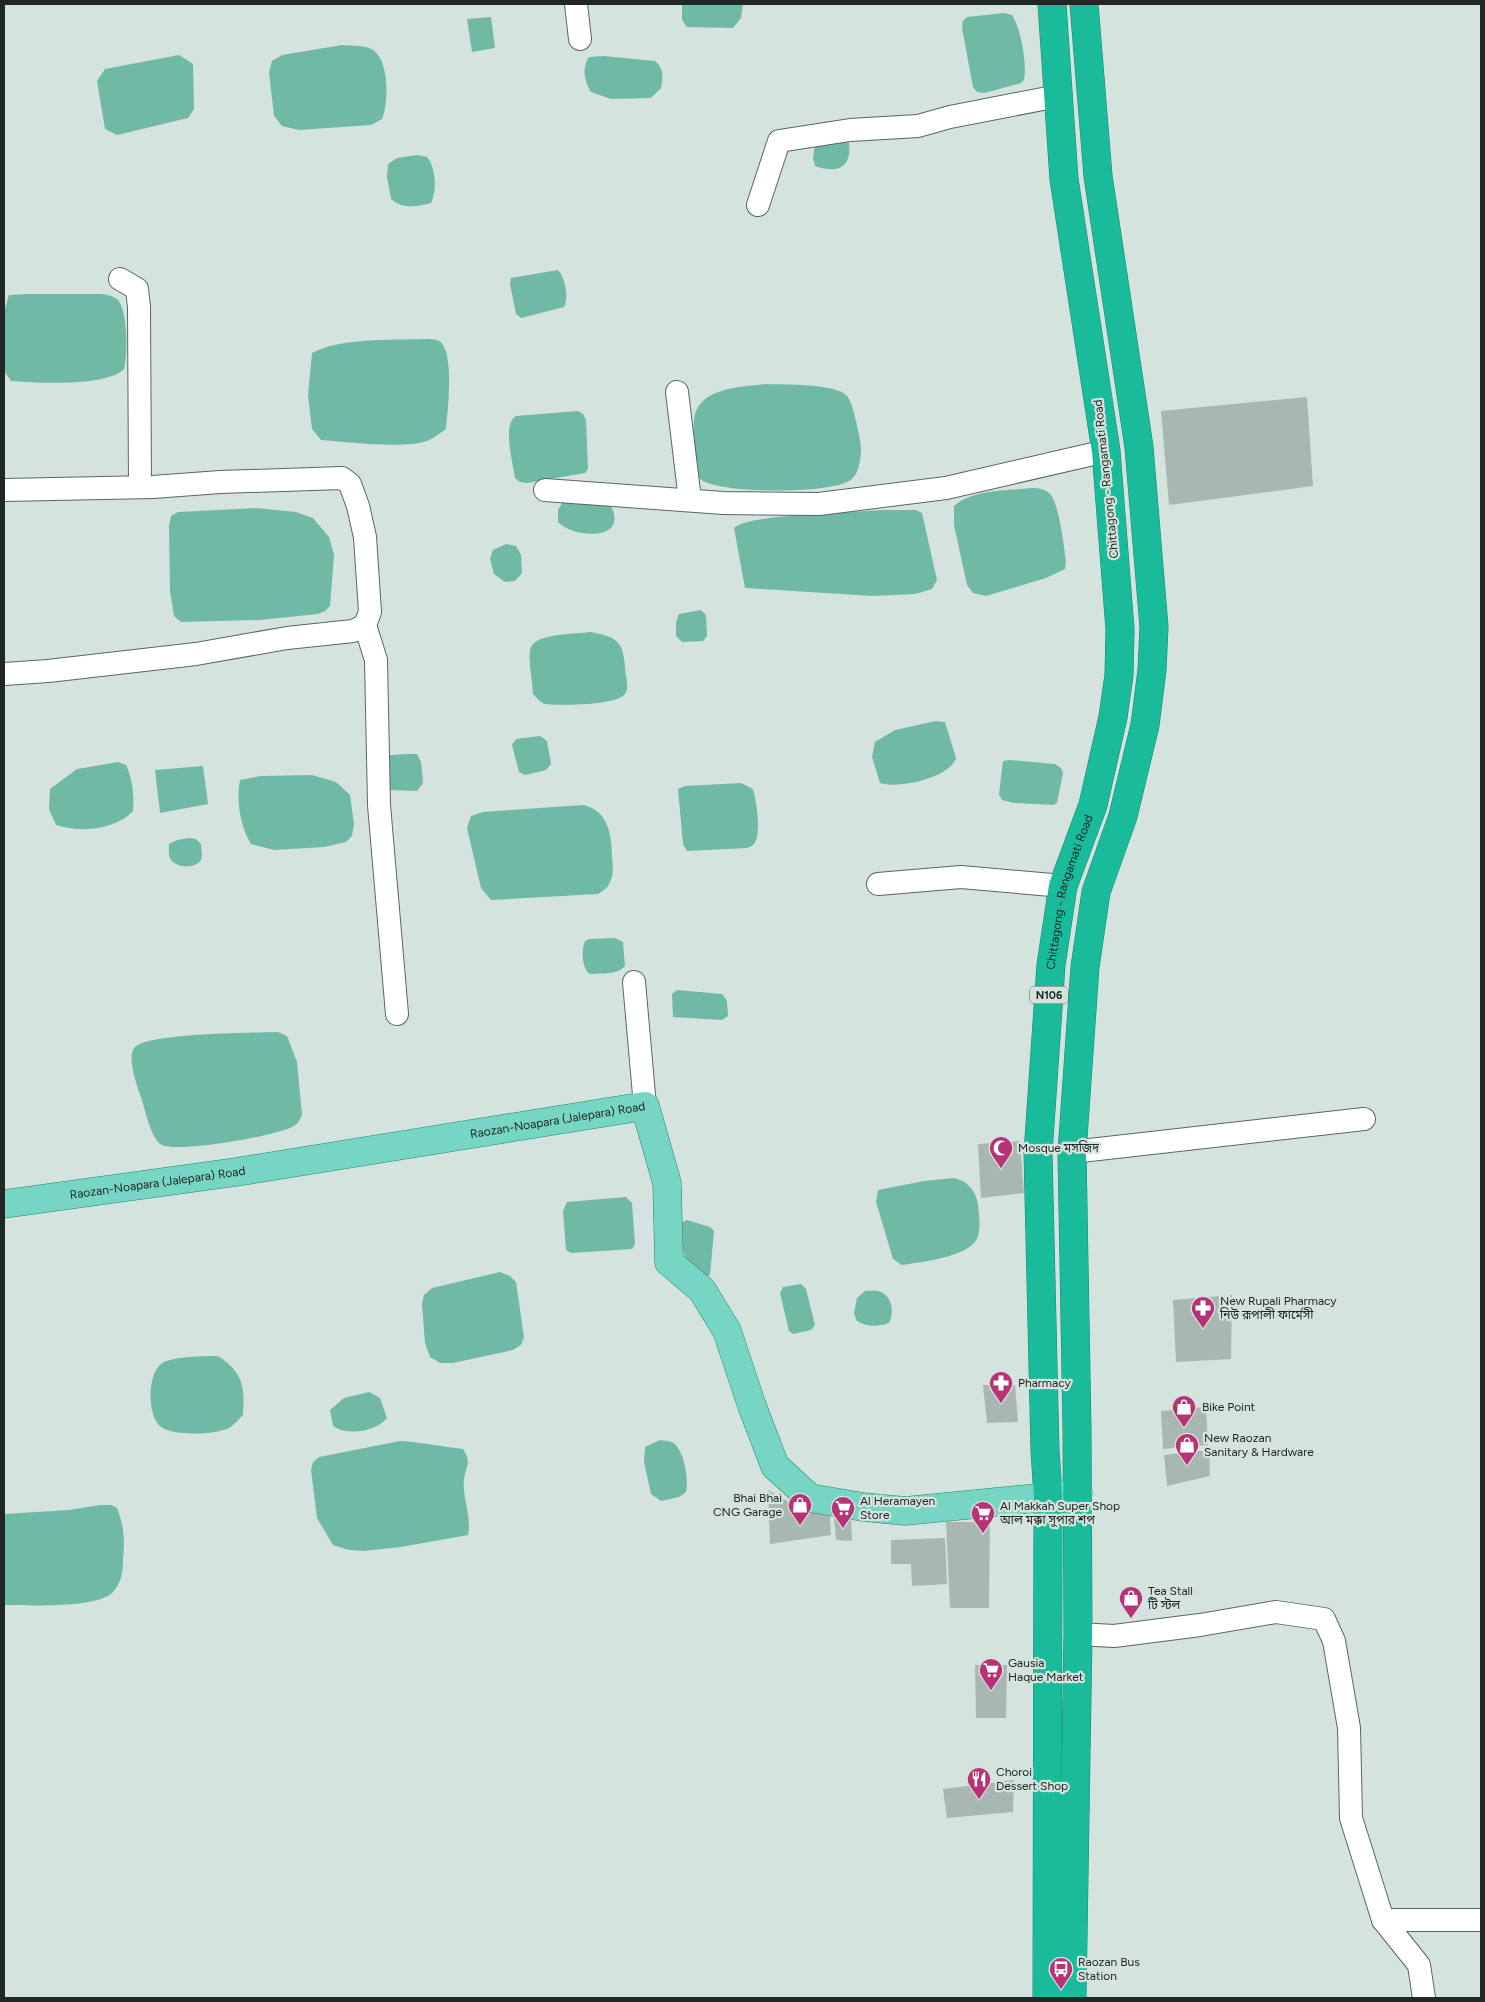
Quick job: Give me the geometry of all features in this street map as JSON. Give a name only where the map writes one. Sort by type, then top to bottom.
[{"type":"highway","name":"Chittagong - Rangamati Road","points":[[1047,1998],[1048,1497],[1044,1450],[1038,1153],[1051,964],[1063,886],[1093,805],[1113,717],[1119,675],[1119,613],[1106,451],[1064,179],[1052,4]]},
{"type":"highway","name":"Chittagong - Rangamati Road","points":[[1072,1998],[1078,1634],[1078,1493],[1072,1152],[1085,967],[1096,892],[1123,816],[1145,725],[1152,670],[1154,627],[1139,447],[1098,176],[1084,4]]},
{"type":"main road","name":"Raozan-Noapara (Jalepara) Road","points":[[4,1204],[236,1172],[645,1106],[667,1183],[669,1262],[702,1290],[727,1331],[774,1466],[810,1498],[863,1507],[905,1511],[1078,1493]]},
{"type":"street","points":[[576,4],[580,39]]},
{"type":"street","points":[[758,205],[779,140],[850,130],[918,126],[950,117],[1058,96]]},
{"type":"street","points":[[120,279],[137,290],[139,307],[140,488]]},
{"type":"street","points":[[676,392],[690,500]]},
{"type":"street","points":[[545,490],[723,503],[819,504],[946,488],[1106,451]]},
{"type":"street","points":[[4,490],[140,488],[220,482],[342,478],[350,484],[358,506],[365,537],[370,612],[365,625],[376,660],[379,805],[397,1014]]},
{"type":"street","points":[[4,674],[48,671],[196,654],[287,638],[353,631],[365,625]]},
{"type":"street","points":[[878,884],[961,877],[1063,886]]},
{"type":"street","points":[[634,982],[645,1106]]},
{"type":"street","points":[[1072,1152],[1364,1119]]},
{"type":"street","points":[[1078,1634],[1114,1636],[1200,1625],[1276,1612],[1324,1619],[1334,1641],[1348,1728],[1351,1818],[1383,1920],[1419,1965],[1424,1998]]},
{"type":"street","points":[[1383,1920],[1481,1920]]},
{"type":"shaded area","points":[[682,4],[743,4],[741,18],[733,28],[687,27],[682,20]]},
{"type":"shaded area","points":[[1004,13],[1012,15],[1021,37],[1024,56],[1024,80],[1021,83],[985,93],[977,92],[973,87],[962,28],[963,21],[967,17]]},
{"type":"shaded area","points":[[491,17],[495,48],[472,52],[467,19]]},
{"type":"shaded area","points":[[342,45],[369,48],[376,52],[381,60],[386,80],[386,102],[382,119],[371,125],[299,130],[282,126],[274,116],[269,72],[272,61],[282,55]]},
{"type":"shaded area","points":[[179,55],[193,64],[194,109],[188,118],[117,135],[105,129],[97,81],[105,69]]},
{"type":"shaded area","points":[[604,56],[655,61],[662,73],[661,88],[651,98],[611,99],[591,92],[587,84],[585,66],[589,57]]},
{"type":"shaded area","points":[[843,138],[849,143],[849,151],[848,158],[841,167],[830,169],[815,166],[813,158],[815,145]]},
{"type":"shaded area","points":[[417,155],[427,157],[432,167],[435,179],[433,198],[431,203],[405,206],[391,199],[387,177],[388,164],[397,158]]},
{"type":"shaded area","points":[[558,270],[563,277],[566,288],[564,307],[521,318],[516,314],[510,284],[511,278]]},
{"type":"shaded area","points":[[102,294],[117,299],[121,304],[125,322],[126,354],[124,369],[115,375],[103,379],[87,381],[53,383],[11,381],[4,371],[4,312],[9,295]]},
{"type":"shaded area","points":[[424,339],[439,341],[444,347],[447,356],[449,382],[446,429],[427,441],[417,443],[375,444],[321,440],[312,429],[308,395],[312,353],[323,348],[350,342]]},
{"type":"shaded area","points":[[766,384],[821,387],[841,392],[847,396],[854,411],[861,447],[858,468],[855,475],[849,481],[837,485],[797,490],[750,490],[711,484],[700,479],[695,469],[694,450],[694,420],[697,409],[703,401],[722,391]]},
{"type":"shaded area","points":[[578,411],[583,414],[586,420],[588,469],[585,473],[527,483],[520,482],[515,478],[509,435],[512,420],[516,416]]},
{"type":"shaded area","points":[[1032,488],[1046,491],[1050,494],[1056,506],[1066,561],[1065,569],[1046,578],[986,596],[973,593],[967,585],[954,525],[954,506],[971,496]]},
{"type":"shaded area","points":[[571,500],[603,502],[611,506],[614,518],[612,526],[606,531],[596,534],[575,531],[565,527],[558,522],[558,510],[562,503]]},
{"type":"shaded area","points":[[256,508],[296,512],[313,518],[329,537],[334,555],[330,606],[318,614],[259,620],[181,622],[174,616],[170,591],[169,526],[171,516],[178,512]]},
{"type":"shaded area","points":[[883,510],[916,510],[922,513],[937,580],[932,589],[915,594],[872,596],[745,588],[734,528],[743,523],[781,517]]},
{"type":"shaded area","points":[[506,544],[516,546],[521,555],[522,573],[515,581],[505,582],[494,574],[490,559],[493,550]]},
{"type":"shaded area","points":[[701,610],[706,615],[707,636],[703,641],[682,642],[676,636],[676,622],[679,614]]},
{"type":"shaded area","points":[[591,632],[610,637],[620,645],[624,657],[626,693],[619,698],[599,703],[562,705],[542,703],[533,694],[530,663],[531,647],[535,642],[549,637]]},
{"type":"shaded area","points":[[936,721],[945,722],[956,758],[952,765],[934,776],[910,783],[880,783],[872,757],[875,742],[895,730]]},
{"type":"shaded area","points":[[540,736],[547,741],[551,764],[546,770],[525,775],[519,772],[512,745],[516,739]]},
{"type":"shaded area","points":[[417,754],[421,762],[423,783],[417,791],[390,790],[385,759],[391,755]]},
{"type":"shaded area","points":[[1003,761],[1055,764],[1061,768],[1063,773],[1057,803],[1053,805],[1014,803],[1002,800],[999,794]]},
{"type":"shaded area","points":[[118,762],[126,765],[132,782],[133,811],[117,822],[97,828],[76,829],[56,825],[49,809],[50,789],[77,769]]},
{"type":"shaded area","points":[[203,766],[208,804],[160,813],[155,770]]},
{"type":"shaded area","points":[[312,775],[336,782],[350,795],[354,824],[352,836],[346,842],[324,847],[274,850],[251,844],[244,829],[240,813],[238,796],[240,780],[261,776]]},
{"type":"shaded area","points":[[741,783],[753,789],[758,825],[758,833],[754,844],[747,848],[687,851],[683,844],[678,789],[685,786]]},
{"type":"shaded area","points":[[583,805],[598,812],[607,825],[611,840],[613,871],[611,881],[607,887],[598,894],[491,900],[481,888],[467,828],[471,816],[483,812]]},
{"type":"shaded area","points":[[196,839],[201,844],[201,860],[195,865],[177,865],[170,858],[169,844],[177,840]]},
{"type":"shaded area","points":[[615,938],[623,942],[625,966],[614,972],[590,974],[587,972],[583,959],[585,941],[589,939]]},
{"type":"shaded area","points":[[677,990],[722,994],[727,1001],[728,1016],[722,1020],[673,1017],[672,994]]},
{"type":"shaded area","points":[[278,1032],[287,1036],[297,1062],[302,1115],[296,1125],[267,1135],[206,1145],[172,1147],[158,1142],[149,1124],[133,1071],[132,1057],[135,1047],[144,1042],[180,1036]]},
{"type":"shaded area","points":[[954,1178],[967,1184],[977,1200],[979,1229],[974,1243],[956,1254],[933,1260],[902,1265],[893,1259],[876,1202],[878,1190],[924,1181]]},
{"type":"shaded area","points":[[626,1197],[632,1203],[635,1244],[632,1249],[571,1253],[566,1250],[563,1211],[567,1202]]},
{"type":"shaded area","points":[[687,1220],[710,1227],[714,1231],[710,1275],[705,1277],[686,1261],[681,1242],[681,1223]]},
{"type":"shaded area","points":[[500,1272],[510,1276],[516,1282],[524,1337],[521,1345],[513,1350],[453,1363],[440,1363],[430,1357],[425,1343],[422,1304],[424,1295],[432,1288]]},
{"type":"shaded area","points":[[801,1284],[806,1289],[815,1325],[811,1330],[793,1334],[789,1331],[780,1293],[783,1287]]},
{"type":"shaded area","points":[[865,1291],[882,1293],[889,1299],[892,1314],[889,1323],[873,1326],[857,1321],[854,1314],[857,1298]]},
{"type":"shaded area","points":[[218,1356],[233,1368],[241,1381],[243,1388],[243,1415],[229,1428],[214,1432],[195,1434],[175,1432],[161,1427],[156,1422],[153,1414],[150,1396],[156,1369],[166,1361],[173,1359]]},
{"type":"shaded area","points":[[369,1392],[380,1398],[387,1418],[382,1423],[376,1427],[353,1432],[333,1426],[330,1410],[344,1398]]},
{"type":"shaded area","points":[[660,1440],[676,1445],[682,1457],[687,1480],[686,1492],[679,1497],[661,1501],[651,1494],[644,1462],[645,1447]]},
{"type":"shaded area","points":[[400,1441],[463,1449],[468,1461],[464,1479],[464,1493],[469,1521],[468,1535],[401,1547],[364,1551],[349,1550],[333,1545],[317,1518],[311,1470],[313,1462],[319,1457]]},
{"type":"shaded area","points":[[111,1505],[117,1508],[123,1527],[122,1573],[120,1581],[113,1592],[105,1597],[78,1604],[4,1605],[4,1514],[69,1510]]},
{"type":"building","points":[[1307,397],[1313,486],[1169,505],[1161,411]]},
{"type":"building","name":"Mosque মসজিদ","points":[[1020,1141],[1024,1193],[981,1198],[978,1144]]},
{"type":"building","name":"New Rupali Pharmacy নিউ রূপালী ফার্মেসী","points":[[1232,1295],[1231,1359],[1176,1362],[1173,1300]]},
{"type":"building","name":"Pharmacy","points":[[983,1385],[1015,1385],[1018,1422],[987,1423]]},
{"type":"building","name":"Bike Point","points":[[1206,1407],[1208,1445],[1163,1449],[1161,1411]]},
{"type":"building","name":"New Raozan Sanitary & Hardware","points":[[1209,1450],[1210,1476],[1167,1486],[1164,1455]]},
{"type":"building","name":"Bhai Bhai CNG Garage","points":[[768,1490],[800,1508],[830,1516],[831,1535],[770,1544]]},
{"type":"building","name":"Al Heramayen Store","points":[[834,1519],[851,1519],[852,1541],[836,1540]]},
{"type":"building","points":[[975,1519],[990,1519],[989,1608],[950,1608],[946,1522],[975,1522]]},
{"type":"building","points":[[945,1538],[947,1584],[912,1586],[911,1564],[891,1564],[891,1540]]},
{"type":"building","name":"Gausia Haque Market","points":[[975,1665],[1007,1665],[1006,1718],[976,1718]]},
{"type":"building","name":"Choroi Dessert Shop","points":[[1014,1780],[1013,1812],[947,1818],[943,1789]]},
{"type":"place","name":"Mosque মসজিদ","points":[[1001,1169]]},
{"type":"place","name":"New Rupali Pharmacy নিউ রূপালী ফার্মেসী","points":[[1203,1329]]},
{"type":"place","name":"Pharmacy","points":[[1001,1404]]},
{"type":"place","name":"Bike Point","points":[[1184,1428]]},
{"type":"place","name":"New Raozan Sanitary & Hardware","points":[[1187,1466]]},
{"type":"place","name":"Bhai Bhai CNG Garage","points":[[800,1526]]},
{"type":"place","name":"Al Heramayen Store","points":[[843,1529]]},
{"type":"place","name":"Al Makkah Super Shop আল মক্কা সুপার শপ","points":[[983,1534]]},
{"type":"place","name":"Tea Stall টি স্টল","points":[[1131,1619]]},
{"type":"place","name":"Gausia Haque Market","points":[[991,1691]]},
{"type":"place","name":"Choroi Dessert Shop","points":[[979,1800]]},
{"type":"place","name":"Raozan Bus Station","points":[[1061,1990]]}]
